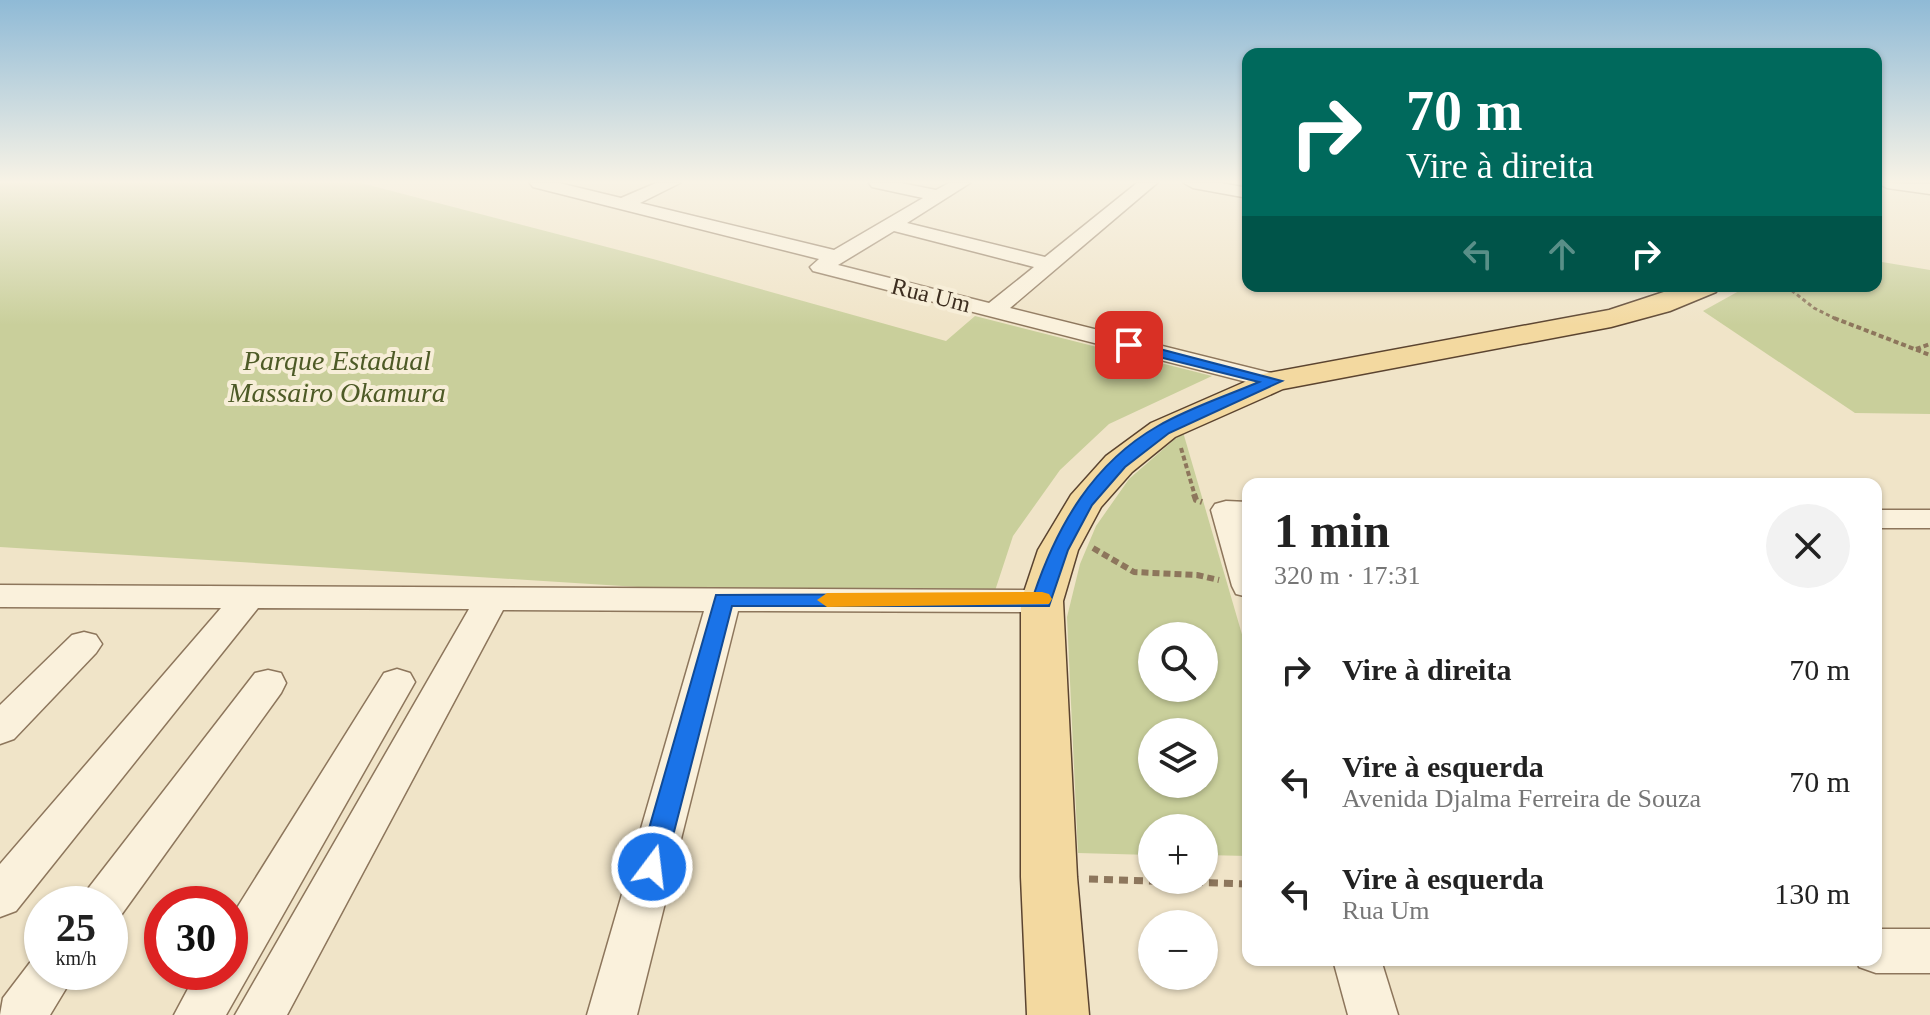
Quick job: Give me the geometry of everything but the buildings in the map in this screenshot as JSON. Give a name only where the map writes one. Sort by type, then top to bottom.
[{"type":"main road","points":[[1058,1015],[1049,877],[1042,601],[1067,533],[1084,503],[1110,474],[1154,437],[1214,406],[1274,381],[1611,318],[1660,305],[1691,292]]},
{"type":"street","points":[[731,230],[836,257],[883,230]]},
{"type":"street","points":[[913,230],[1051,265]]},
{"type":"street","points":[[993,311],[1092,230]]},
{"type":"street","name":"Rua Um","points":[[836,257],[820,267],[1274,381]]},
{"type":"street","points":[[1235,583],[1237,510]]},
{"type":"street","points":[[1882,520],[1923,525]]},
{"type":"street","points":[[0,897],[249,597]]},
{"type":"street","points":[[2,598],[1042,601]]},
{"type":"street","points":[[260,1015],[492,598]]},
{"type":"street","points":[[612,1015],[724,600]]},
{"type":"street","points":[[0,729],[84,644]]},
{"type":"street","points":[[248,932],[397,682]]},
{"type":"street","points":[[116,886],[268,683]]},
{"type":"street","points":[[1882,951],[1930,951]]},
{"type":"street","points":[[1359,966],[1373,1015]]},
{"type":"street","points":[[20,1015],[39,990]]},
{"type":"street","points":[[199,1015],[214,990]]},
{"type":"path","points":[[1794,292],[1816,308],[1930,355]]},
{"type":"path","points":[[1916,349],[1930,344]]},
{"type":"path","points":[[1154,437],[1183,449],[1196,500],[1237,510]]},
{"type":"path","points":[[1067,533],[1134,572],[1197,575],[1235,583]]},
{"type":"path","points":[[1049,877],[1242,884]]},
{"type":"green space","name":"Parque Estadual Massairo Okamura","points":[[0,230],[543,230],[946,341],[975,316],[1212,376],[1109,424],[1060,470],[1013,536],[989,609],[0,547]]},
{"type":"green space","points":[[1882,262],[1930,270],[1930,414],[1855,413],[1703,311],[1737,292],[1882,292]]},
{"type":"green space","points":[[1183,432],[1242,634],[1242,856],[1218,855],[1218,814],[1138,814],[1138,855],[1078,853],[1067,617],[1080,564],[1096,526],[1129,479]]},
{"type":"slow traffic","points":[[827,600],[1042,599]]},
{"type":"route","points":[[652,867],[724,600],[1042,601],[1058,550],[1084,503],[1119,464],[1163,430],[1274,381],[1129,345]]}]
